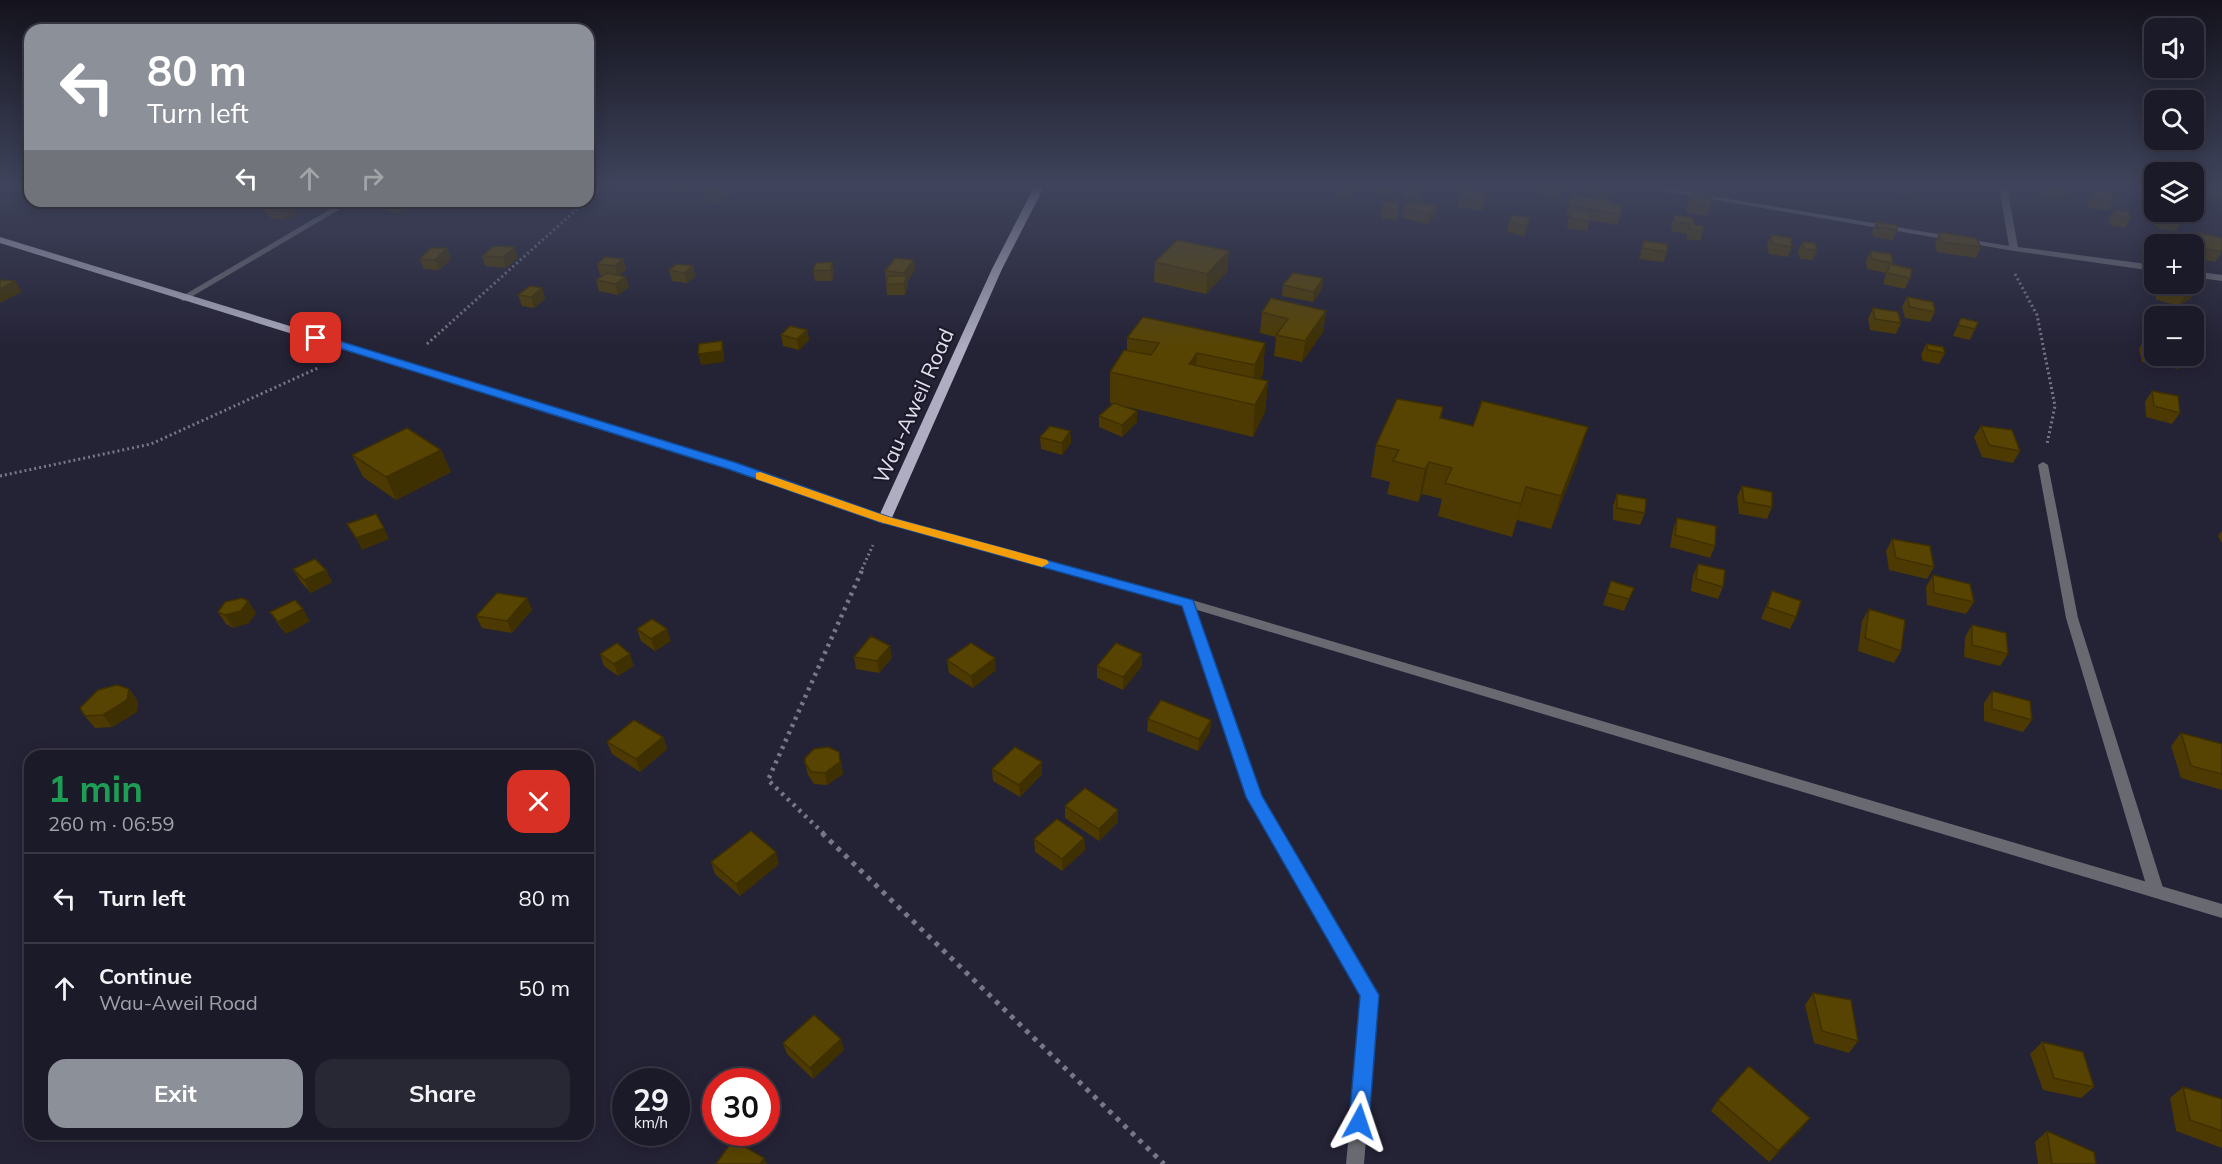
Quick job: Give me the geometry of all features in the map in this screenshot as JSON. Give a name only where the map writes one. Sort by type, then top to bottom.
[{"type":"main road","points":[[4,241],[732,466],[884,520]]},
{"type":"main road","name":"Wau-Aweil Road","points":[[884,520],[1012,241]]},
{"type":"street","points":[[183,298],[281,241]]},
{"type":"street","points":[[1968,241],[2144,267]]},
{"type":"street","points":[[2013,241],[2014,249]]},
{"type":"street","points":[[2204,276],[2222,278]]},
{"type":"street","points":[[2043,465],[2072,618],[2156,891]]},
{"type":"street","points":[[884,520],[1188,603],[2222,911]]},
{"type":"street","points":[[1188,603],[1254,797],[1370,995],[1355,1164]]},
{"type":"path","points":[[404,365],[541,241]]},
{"type":"path","points":[[2014,249],[2016,279],[2037,315],[2055,406],[2043,465]]},
{"type":"path","points":[[0,476],[151,444],[357,350]]},
{"type":"path","points":[[884,520],[768,780],[1164,1164]]},
{"type":"building","points":[[1176,241],[1229,251],[1207,274],[1155,262]]},
{"type":"building","points":[[1644,241],[1667,244],[1667,252],[1642,248]]},
{"type":"building","points":[[1772,241],[1791,241],[1792,247],[1773,244]]},
{"type":"building","points":[[1978,241],[1981,247],[1941,242]]},
{"type":"building","points":[[2204,241],[2222,241],[2222,252],[2204,248]]},
{"type":"building","points":[[1802,242],[1815,243],[1817,250],[1804,249]]},
{"type":"building","points":[[494,246],[515,247],[503,257],[482,256]]},
{"type":"building","points":[[431,248],[447,248],[435,260],[420,259]]},
{"type":"building","points":[[1871,251],[1891,254],[1893,263],[1872,259]]},
{"type":"building","points":[[605,257],[623,259],[615,266],[597,264]]},
{"type":"building","points":[[895,258],[914,260],[904,273],[885,271]]},
{"type":"building","points":[[832,262],[831,270],[813,271],[816,263]]},
{"type":"building","points":[[677,264],[693,266],[684,273],[669,270]]},
{"type":"building","points":[[1890,264],[1912,269],[1910,278],[1887,273]]},
{"type":"building","points":[[607,273],[626,277],[615,284],[596,280]]},
{"type":"building","points":[[1293,273],[1323,278],[1314,292],[1283,285]]},
{"type":"building","points":[[888,276],[907,276],[904,284],[886,284]]},
{"type":"building","points":[[0,280],[15,281],[0,289]]},
{"type":"building","points":[[530,286],[542,288],[531,297],[518,295]]},
{"type":"building","points":[[1907,297],[1933,302],[1935,312],[1910,307]]},
{"type":"building","points":[[1271,298],[1326,311],[1305,341],[1276,335],[1288,319],[1262,312]]},
{"type":"building","points":[[1873,308],[1898,312],[1901,323],[1875,319]]},
{"type":"building","points":[[1143,317],[1265,343],[1255,365],[1197,353],[1189,364],[1268,381],[1255,405],[1110,372],[1124,350],[1151,355],[1159,343],[1127,338]]},
{"type":"building","points":[[1961,318],[1978,322],[1975,329],[1958,325]]},
{"type":"building","points":[[790,326],[807,330],[797,339],[781,335]]},
{"type":"building","points":[[722,341],[722,351],[698,354],[699,344]]},
{"type":"building","points":[[1926,344],[1943,347],[1945,353],[1928,350]]},
{"type":"building","points":[[2152,391],[2178,396],[2180,413],[2154,406]]},
{"type":"building","points":[[1397,399],[1443,407],[1440,418],[1473,426],[1482,401],[1588,427],[1561,496],[1526,487],[1521,504],[1445,483],[1452,468],[1429,462],[1425,469],[1393,461],[1399,450],[1376,445]]},
{"type":"building","points":[[1114,403],[1137,411],[1122,425],[1099,416]]},
{"type":"building","points":[[1050,426],[1070,431],[1062,443],[1040,437]]},
{"type":"building","points":[[1981,426],[2012,430],[2020,451],[1989,445]]},
{"type":"building","points":[[407,428],[441,450],[386,477],[352,455]]},
{"type":"building","points":[[1742,486],[1772,492],[1772,507],[1744,502]]},
{"type":"building","points":[[1617,494],[1646,499],[1645,513],[1617,508]]},
{"type":"building","points":[[376,514],[384,528],[356,538],[347,524]]},
{"type":"building","points":[[1677,518],[1716,526],[1715,546],[1675,535]]},
{"type":"building","points":[[1892,539],[1930,546],[1934,567],[1896,558]]},
{"type":"building","points":[[315,559],[326,570],[304,580],[293,569]]},
{"type":"building","points":[[1698,564],[1725,570],[1723,587],[1696,579]]},
{"type":"building","points":[[1933,575],[1970,584],[1974,602],[1934,593]]},
{"type":"building","points":[[1611,581],[1634,588],[1629,599],[1607,593]]},
{"type":"building","points":[[1772,591],[1801,601],[1796,617],[1767,607]]},
{"type":"building","points":[[497,593],[527,598],[507,621],[476,616]]},
{"type":"building","points":[[242,598],[248,601],[241,611],[225,615],[218,612],[225,602]]},
{"type":"building","points":[[295,600],[303,609],[278,622],[270,612]]},
{"type":"building","points":[[1869,609],[1905,620],[1901,651],[1865,638]]},
{"type":"building","points":[[652,619],[667,629],[651,639],[637,629]]},
{"type":"building","points":[[1972,625],[2006,633],[2008,654],[1972,645]]},
{"type":"building","points":[[871,636],[890,646],[877,661],[854,657]]},
{"type":"building","points":[[617,643],[630,654],[614,664],[600,654]]},
{"type":"building","points":[[971,643],[995,658],[971,676],[947,660]]},
{"type":"building","points":[[1116,643],[1142,654],[1123,677],[1097,666]]},
{"type":"building","points":[[117,685],[129,689],[127,700],[103,715],[85,716],[80,708],[98,690]]},
{"type":"building","points":[[1992,691],[2030,701],[2032,720],[1992,709]]},
{"type":"building","points":[[1161,700],[1211,720],[1199,739],[1148,719]]},
{"type":"building","points":[[634,720],[663,737],[636,759],[607,742]]},
{"type":"building","points":[[2181,733],[2222,744],[2222,774],[2191,766]]},
{"type":"building","points":[[828,747],[839,752],[840,762],[825,773],[811,772],[805,763],[805,758],[814,749]]},
{"type":"building","points":[[1015,747],[1042,762],[1019,785],[992,769]]},
{"type":"building","points":[[1085,788],[1118,810],[1099,829],[1065,806]]},
{"type":"building","points":[[1057,819],[1084,838],[1062,859],[1034,839]]},
{"type":"building","points":[[751,831],[776,852],[736,884],[711,862]]},
{"type":"building","points":[[1813,993],[1851,1000],[1858,1041],[1822,1031]]},
{"type":"building","points":[[814,1015],[841,1039],[810,1068],[783,1043]]},
{"type":"building","points":[[2042,1042],[2083,1052],[2094,1087],[2054,1078]]},
{"type":"building","points":[[1749,1066],[1810,1118],[1778,1151],[1718,1100]]},
{"type":"building","points":[[2183,1087],[2222,1099],[2222,1131],[2190,1120]]},
{"type":"building","points":[[2047,1131],[2094,1152],[2096,1164],[2052,1164]]},
{"type":"building","points":[[729,1146],[743,1146],[764,1158],[760,1164],[716,1164]]},
{"type":"slow traffic","points":[[760,476],[884,520],[1042,563]]},
{"type":"route","points":[[316,338],[732,466],[884,520],[1188,603],[1254,797],[1370,995],[1359,1122]]}]
